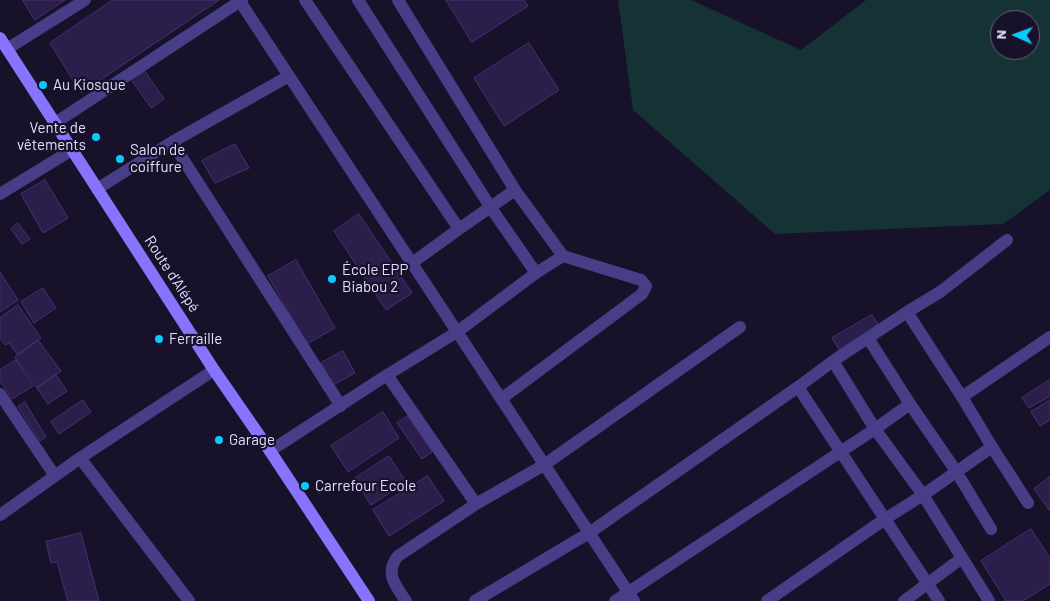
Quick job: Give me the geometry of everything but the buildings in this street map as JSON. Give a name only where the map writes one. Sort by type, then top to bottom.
[{"type":"main road","name":"Route d'Alépé","points":[[4,43],[214,370],[369,601]]},
{"type":"street","points":[[4,43],[85,0]]},
{"type":"street","points":[[55,123],[240,0],[631,597]]},
{"type":"street","points":[[305,0],[459,229]]},
{"type":"street","points":[[358,0],[491,208],[536,273]]},
{"type":"street","points":[[398,0],[515,190],[564,256],[641,280],[646,286],[642,294],[501,399]]},
{"type":"street","points":[[97,189],[172,142],[289,76]]},
{"type":"street","points":[[172,142],[341,406]]},
{"type":"street","points":[[0,194],[72,150]]},
{"type":"street","points":[[412,263],[515,190]]},
{"type":"street","points":[[475,601],[589,533],[833,361],[940,292],[1007,240]]},
{"type":"street","points":[[270,451],[457,332],[536,273],[564,256]]},
{"type":"street","points":[[907,312],[1028,503]]},
{"type":"street","points":[[406,601],[392,579],[391,574],[394,561],[398,556],[476,504],[544,465],[740,327]]},
{"type":"street","points":[[962,397],[1050,337]]},
{"type":"street","points":[[868,338],[956,471],[991,529]]},
{"type":"street","points":[[833,361],[876,429],[922,495],[989,601]]},
{"type":"street","points":[[0,515],[80,458],[214,370]]},
{"type":"street","points":[[387,375],[476,504]]},
{"type":"street","points":[[798,387],[939,601]]},
{"type":"street","points":[[0,394],[55,476]]},
{"type":"street","points":[[615,601],[631,597],[910,404]]},
{"type":"street","points":[[767,601],[992,447]]},
{"type":"street","points":[[80,458],[189,601]]},
{"type":"street","points":[[904,601],[962,558]]},
{"type":"green space","points":[[618,0],[691,0],[801,50],[866,0],[1050,0],[1050,190],[1003,224],[775,234],[633,110]]},
{"type":"place","name":"Au Kiosque","points":[[43,85]]},
{"type":"place","name":"Vente de vêtements","points":[[96,137]]},
{"type":"place","name":"Salon de coiffure","points":[[120,159]]},
{"type":"place","name":"École EPP Biabou 2","points":[[332,279]]},
{"type":"place","name":"Ferraille","points":[[159,339]]},
{"type":"place","name":"Garage","points":[[219,440]]},
{"type":"place","name":"Carrefour Ecole","points":[[305,486]]}]
